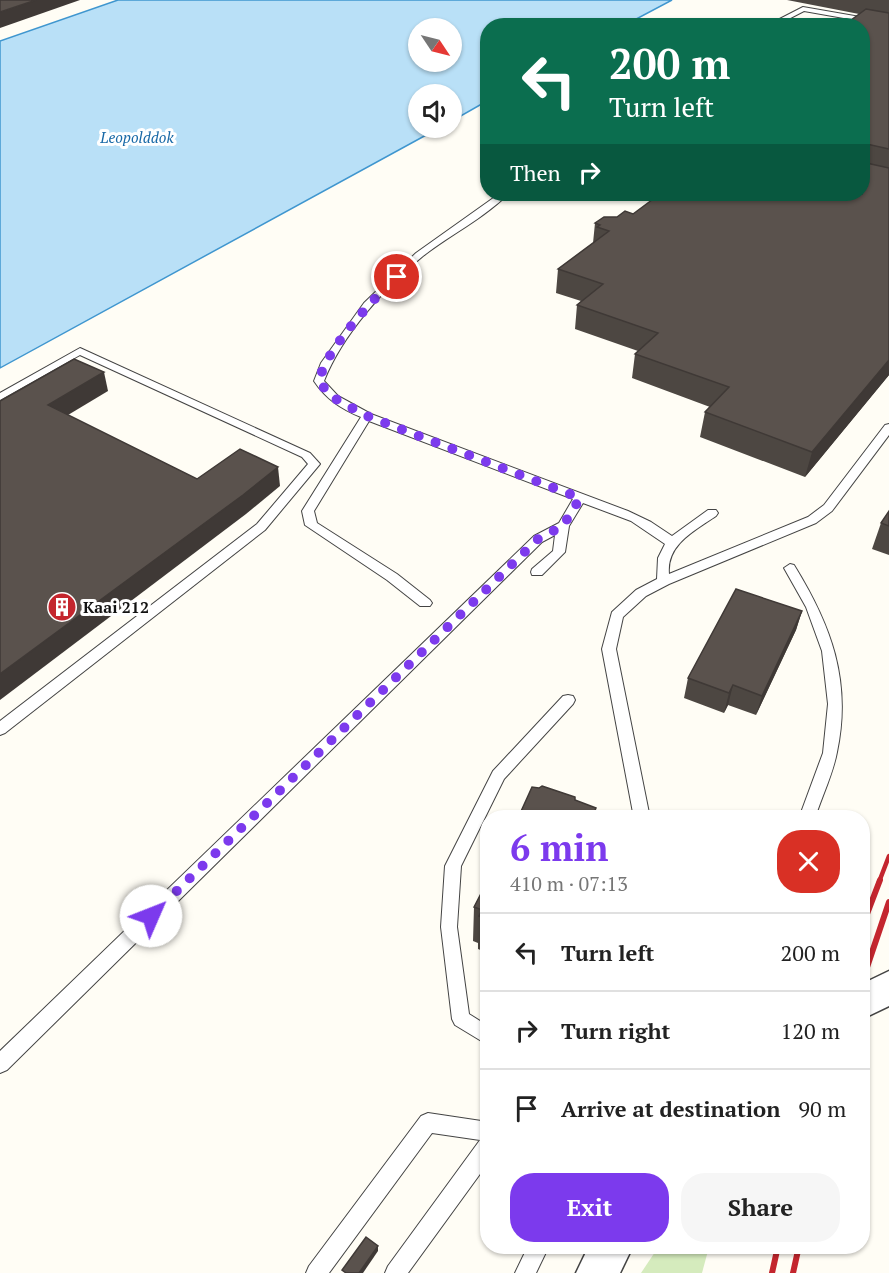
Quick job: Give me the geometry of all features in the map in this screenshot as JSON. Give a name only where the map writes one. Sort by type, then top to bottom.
[{"type":"street","points":[[870,998],[889,987]]},
{"type":"lane","points":[[785,18],[803,9],[855,18]]},
{"type":"lane","points":[[870,21],[889,24]]},
{"type":"lane","points":[[494,201],[419,255],[374,298],[326,363],[319,381],[323,389],[330,396],[367,416],[580,498],[634,516],[653,526],[671,542]]},
{"type":"lane","points":[[0,397],[80,351],[306,455],[314,464],[261,527],[0,729]]},
{"type":"lane","points":[[367,416],[308,512],[311,525],[392,577],[425,603]]},
{"type":"lane","points":[[640,810],[609,649],[617,615],[641,593],[664,581],[812,520],[828,508],[889,427]]},
{"type":"lane","points":[[537,572],[560,552],[563,526],[580,498]]},
{"type":"lane","points":[[664,581],[661,568],[671,542],[712,513]]},
{"type":"lane","points":[[0,1064],[538,539],[563,526]]},
{"type":"lane","points":[[789,568],[813,607],[830,651],[835,704],[830,753],[810,810]]},
{"type":"lane","points":[[481,810],[498,775],[568,700]]},
{"type":"lane","points":[[480,811],[453,866],[449,927],[461,1019],[480,1032]]},
{"type":"lane","points":[[316,1273],[428,1123],[480,1131]]},
{"type":"lane","points":[[395,1273],[480,1157]]},
{"type":"lane","points":[[525,1273],[535,1254]]},
{"type":"green space","points":[[654,1254],[707,1254],[702,1273],[641,1273]]},
{"type":"water","name":"Leopolddok","points":[[118,0],[672,0],[638,18],[480,18],[480,105],[462,115],[462,84],[408,84],[408,138],[421,138],[0,368],[0,41]]},
{"type":"building","points":[[0,0],[36,0],[0,12]]},
{"type":"building","points":[[866,9],[889,13],[889,149],[870,145],[870,18],[854,18]]},
{"type":"building","points":[[870,164],[889,168],[889,360],[812,452],[705,412],[729,387],[635,354],[658,333],[577,305],[603,284],[558,269],[609,231],[597,227],[600,225],[595,223],[604,217],[617,217],[625,211],[633,214],[651,201],[870,201]]},
{"type":"building","name":"Kaai 212","points":[[74,359],[104,372],[48,405],[197,479],[240,449],[278,467],[0,674],[0,401]]},
{"type":"building","points":[[889,511],[889,526],[881,523]]},
{"type":"building","points":[[736,589],[802,611],[762,696],[733,685],[729,693],[688,678]]},
{"type":"building","points":[[542,786],[575,797],[575,800],[596,808],[595,810],[522,810],[532,787]]},
{"type":"building","points":[[480,895],[480,909],[474,907]]},
{"type":"building","points":[[366,1237],[378,1246],[359,1273],[346,1273],[342,1270]]},
{"type":"railway","points":[[879,882],[889,856]]},
{"type":"railway","points":[[870,906],[880,880]]},
{"type":"railway","points":[[870,958],[889,902]]},
{"type":"railway","points":[[772,1273],[776,1254]]},
{"type":"railway","points":[[793,1273],[797,1254]]},
{"type":"place","name":"Kaai 212","points":[[62,607]]},
{"type":"route","points":[[151,916],[538,539],[563,526],[580,498],[367,416],[330,396],[323,389],[319,381],[326,363],[367,305],[397,277]]}]
